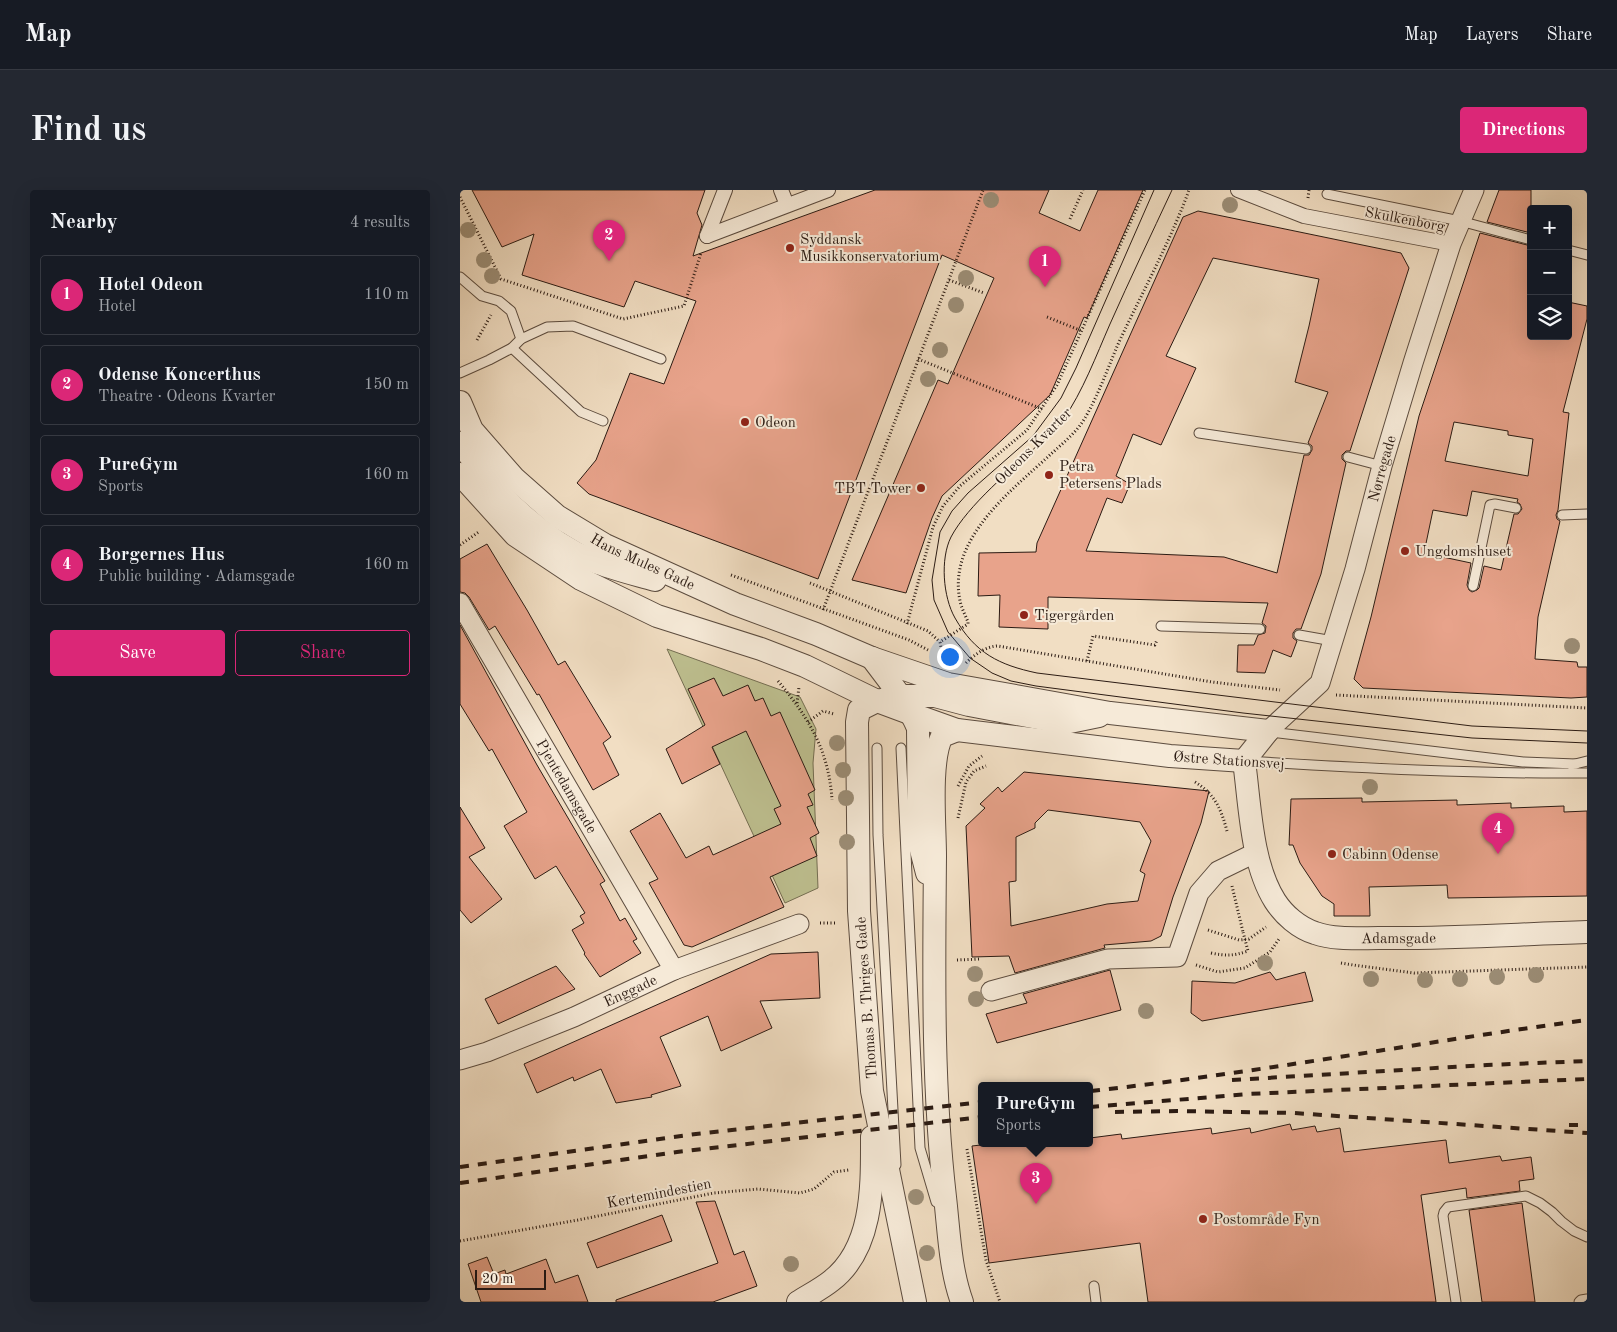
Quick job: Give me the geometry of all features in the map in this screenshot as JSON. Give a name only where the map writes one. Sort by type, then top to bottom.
[{"type":"street","points":[[707,236],[725,190]]},
{"type":"street","points":[[781,190],[787,205]]},
{"type":"street","points":[[707,236],[828,190]]},
{"type":"street","name":"Skulkenborg","points":[[1238,190],[1304,216],[1451,244]]},
{"type":"street","name":"Nørregade","points":[[1268,731],[1311,694],[1320,683],[1355,569],[1382,466],[1413,363],[1451,244],[1474,190]]},
{"type":"street","name":"Hans Mules Gade","points":[[460,402],[472,430],[514,478],[557,516],[605,545],[735,604],[816,634],[872,658]]},
{"type":"street","points":[[460,443],[495,487],[515,508],[568,548],[592,561],[735,604]]},
{"type":"street","points":[[460,474],[515,535],[580,580],[657,616],[762,649],[805,666],[877,701]]},
{"type":"street","name":"Pjentedamsgade","points":[[460,603],[674,970]]},
{"type":"street","points":[[872,658],[906,705],[918,728],[919,842],[934,902]]},
{"type":"street","name":"Østre Stationsvej","points":[[872,658],[948,684],[1110,713],[1268,731]]},
{"type":"street","points":[[906,705],[935,696],[969,705],[1065,723],[1110,713]]},
{"type":"street","name":"Østre Stationsvej","points":[[877,701],[906,705],[957,730],[1170,756],[1244,761]]},
{"type":"street","name":"Thomas B. Thriges Gade","points":[[877,701],[858,710],[859,911],[872,1090],[915,1302]]},
{"type":"street","points":[[957,730],[942,736],[938,745],[934,777],[934,961],[939,1147],[950,1248],[958,1291],[962,1302]]},
{"type":"street","points":[[1244,761],[1268,731]]},
{"type":"street","name":"Adamsgade","points":[[1244,761],[1257,852],[1264,876],[1275,901],[1292,921],[1315,934],[1340,938],[1395,938],[1587,932]]},
{"type":"street","points":[[991,990],[1108,959],[1177,957],[1199,893],[1218,871],[1257,852]]},
{"type":"street","name":"Enggade","points":[[460,1060],[487,1052],[574,1017],[674,970],[799,924]]},
{"type":"street","points":[[798,1302],[832,1281],[845,1267],[856,1250],[864,1231],[868,1213],[872,1158],[872,1090]]},
{"type":"lane","name":"Skulkenborg","points":[[1327,194],[1460,221],[1527,239]]},
{"type":"lane","points":[[1572,251],[1587,255]]},
{"type":"lane","points":[[460,277],[482,296],[499,301],[511,310],[521,338]]},
{"type":"lane","points":[[460,373],[512,348],[521,338],[547,328],[573,326],[661,359]]},
{"type":"lane","points":[[512,348],[581,412],[603,421]]},
{"type":"lane","points":[[1199,433],[1306,449]]},
{"type":"lane","points":[[1348,457],[1382,466]]},
{"type":"lane","points":[[1473,586],[1490,505],[1495,504],[1516,508]]},
{"type":"lane","points":[[1562,515],[1587,514]]},
{"type":"lane","points":[[1161,626],[1260,630]]},
{"type":"lane","points":[[1299,635],[1333,641]]},
{"type":"lane","name":"Østre Stationsvej","points":[[1268,731],[1524,762],[1576,764]]},
{"type":"lane","points":[[877,748],[878,835],[896,1151],[896,1215]]},
{"type":"lane","points":[[900,748],[920,1148],[950,1248]]},
{"type":"lane","name":"Østre Stationsvej","points":[[1244,761],[1355,768],[1527,774],[1587,773]]},
{"type":"lane","points":[[1527,774],[1587,761]]},
{"type":"lane","points":[[1456,1302],[1443,1216],[1448,1208],[1526,1196],[1540,1203],[1574,1231],[1587,1237]]},
{"type":"lane","points":[[1094,1286],[1096,1302]]},
{"type":"lane","points":[[1579,1302],[1580,1300],[1587,1299]]},
{"type":"path","points":[[950,661],[910,640],[824,608],[983,190]]},
{"type":"path","points":[[1070,219],[1083,190]]},
{"type":"path","name":"Odeons Kvarter","points":[[908,624],[933,527],[942,506],[960,486],[1027,430],[1042,409],[1057,385],[1145,190]]},
{"type":"path","name":"Odeons Kvarter","points":[[940,642],[968,624],[961,605],[960,572],[965,552],[978,526],[997,504],[1072,435],[1085,419],[1118,343],[1176,224],[1189,190]]},
{"type":"path","points":[[460,197],[501,279],[623,319],[684,306],[707,236]]},
{"type":"path","points":[[949,280],[984,293]]},
{"type":"path","points":[[1047,317],[1082,331]]},
{"type":"path","name":"Odeons Kvarter","points":[[918,359],[1042,409]]},
{"type":"path","points":[[460,545],[474,535]]},
{"type":"path","points":[[810,584],[928,631],[940,642],[943,657]]},
{"type":"path","points":[[1087,661],[1093,636],[1156,646],[1161,626]]},
{"type":"path","points":[[961,665],[982,650],[992,646],[1212,682],[1311,694],[1587,708]]},
{"type":"path","points":[[777,681],[797,704],[824,752],[831,780],[833,809]]},
{"type":"path","points":[[797,704],[798,689]]},
{"type":"path","points":[[808,722],[823,711],[834,714]]},
{"type":"path","points":[[954,793],[969,766],[982,756],[990,756]]},
{"type":"path","points":[[957,824],[966,782],[974,771],[986,766]]},
{"type":"path","points":[[1191,779],[1206,789],[1221,810],[1236,863]]},
{"type":"path","points":[[1211,953],[1236,956],[1248,950],[1232,886]]},
{"type":"path","points":[[1207,930],[1238,940],[1249,939],[1268,927]]},
{"type":"path","points":[[958,950],[959,969]]},
{"type":"path","points":[[1177,957],[1218,972],[1245,968],[1270,952]]},
{"type":"path","points":[[972,960],[981,959]]},
{"type":"path","points":[[1339,962],[1353,966],[1414,972],[1587,967]]},
{"type":"path","points":[[968,1149],[986,1260],[1000,1302]]},
{"type":"path","name":"Kertemindestien","points":[[460,1241],[714,1193],[758,1189],[800,1193],[814,1189],[834,1172],[857,1169]]},
{"type":"green space","points":[[667,649],[800,697],[816,729],[813,763],[818,888],[785,903]]},
{"type":"building","points":[[472,190],[705,190],[697,213],[702,225],[693,256],[875,190],[1049,190],[1039,213],[1080,231],[1098,190],[1143,190],[1087,318],[1084,317],[1050,395],[942,496],[932,518],[906,593],[852,580],[938,380],[948,384],[994,278],[942,255],[818,579],[589,494],[577,483],[596,460],[630,373],[664,384],[696,301],[635,281],[624,307],[522,275],[534,234],[502,247]]},
{"type":"building","points":[[1499,190],[1531,190],[1531,205],[1527,205],[1527,232],[1487,222]]},
{"type":"building","points":[[1198,211],[1401,253],[1409,268],[1350,451],[1346,451],[1342,455],[1342,459],[1346,463],[1321,574],[1301,629],[1296,629],[1293,633],[1293,638],[1297,641],[1291,657],[1273,650],[1265,673],[1237,672],[1238,645],[1254,645],[1258,635],[1265,633],[1266,626],[1262,623],[1268,603],[1048,597],[1048,629],[999,627],[1000,595],[978,596],[979,553],[1036,552],[1037,543],[1183,217]],"holes":[[[1213,258],[1319,279],[1295,382],[1328,392],[1308,443],[1312,446],[1312,450],[1309,455],[1304,455],[1277,573],[1224,557],[1086,551],[1107,498],[1122,503],[1130,484],[1116,476],[1133,434],[1161,445],[1196,368],[1166,356]]]},
{"type":"building","points":[[1480,233],[1527,245],[1527,340],[1572,340],[1572,303],[1587,306],[1587,319],[1563,412],[1569,413],[1556,515],[1560,521],[1538,617],[1535,659],[1577,662],[1578,667],[1587,667],[1587,697],[1571,698],[1363,688],[1354,679],[1371,617],[1419,416]],"holes":[[[1454,422],[1508,431],[1508,435],[1533,439],[1528,476],[1445,461]],[[1472,491],[1518,499],[1517,502],[1522,509],[1518,514],[1514,514],[1501,570],[1484,566],[1477,590],[1472,592],[1467,585],[1471,563],[1424,553],[1433,510],[1467,516]]]},
{"type":"building","points":[[487,544],[558,665],[565,661],[611,737],[603,743],[619,775],[593,790],[539,694],[537,695],[495,626],[489,630],[469,597],[465,593],[460,592],[460,559]]},
{"type":"building","points":[[460,625],[537,765],[605,881],[600,884],[620,921],[625,918],[637,939],[633,941],[641,953],[600,977],[584,954],[572,930],[584,923],[580,916],[585,913],[556,866],[535,879],[504,826],[527,812],[492,749],[489,751],[460,704]]},
{"type":"building","points":[[714,678],[723,696],[748,685],[755,701],[763,698],[771,716],[780,712],[815,790],[808,794],[813,805],[807,807],[819,833],[810,838],[817,856],[770,877],[784,907],[692,947],[684,945],[649,883],[658,879],[630,831],[660,813],[686,858],[709,846],[713,855],[781,824],[774,809],[781,806],[746,731],[712,747],[720,764],[682,784],[666,749],[705,725],[688,689]]},
{"type":"building","points":[[1024,772],[1209,791],[1201,823],[1173,897],[1161,936],[1151,941],[1104,945],[1105,948],[1015,973],[1009,956],[972,957],[966,826],[985,808],[980,804],[998,787],[1002,792]],"holes":[[[1048,810],[1140,822],[1151,841],[1140,871],[1145,874],[1138,901],[1107,904],[1011,926],[1009,882],[1016,881],[1016,837],[1035,828],[1035,823]]]},
{"type":"building","points":[[1362,798],[1362,802],[1457,800],[1457,805],[1511,803],[1511,808],[1564,806],[1564,812],[1587,811],[1587,896],[1448,898],[1447,885],[1369,887],[1370,916],[1334,916],[1334,904],[1322,896],[1300,863],[1293,845],[1289,845],[1291,799]]},
{"type":"building","points":[[460,807],[485,848],[469,857],[502,899],[471,923],[460,910]]},
{"type":"building","points":[[818,952],[820,998],[760,1001],[772,1028],[721,1051],[708,1016],[660,1037],[681,1086],[651,1095],[652,1097],[616,1103],[601,1069],[574,1081],[573,1077],[537,1093],[524,1064],[771,954]]},
{"type":"building","points":[[556,966],[575,989],[498,1024],[485,999]]},
{"type":"building","points":[[1110,970],[1121,1010],[997,1043],[986,1014],[1027,1003],[1023,994]]},
{"type":"building","points":[[1270,972],[1276,980],[1305,972],[1313,1001],[1202,1021],[1191,1013],[1192,981],[1235,983]]},
{"type":"building","name":"Postområde Fyn","points":[[1290,1124],[1292,1130],[1315,1126],[1317,1132],[1340,1128],[1344,1152],[1446,1140],[1449,1163],[1500,1156],[1502,1161],[1531,1157],[1534,1179],[1519,1181],[1520,1191],[1467,1198],[1466,1188],[1421,1195],[1436,1302],[1148,1302],[1140,1243],[989,1263],[972,1146],[1093,1147],[1093,1138],[1121,1134],[1122,1139],[1211,1128],[1212,1134],[1250,1128],[1251,1133]]},
{"type":"building","points":[[715,1201],[734,1255],[744,1251],[757,1286],[713,1302],[616,1302],[616,1300],[718,1263],[696,1202]]},
{"type":"building","points":[[1522,1203],[1535,1302],[1482,1302],[1469,1210]]},
{"type":"building","points":[[662,1215],[672,1241],[597,1268],[587,1243]]},
{"type":"building","points":[[487,1257],[494,1274],[505,1270],[506,1274],[546,1259],[555,1283],[578,1275],[588,1302],[481,1302],[468,1264]]},
{"type":"tram line","points":[[1154,190],[1061,398],[1033,436],[968,493],[952,511],[940,532],[932,580],[934,600],[948,632],[970,658],[992,673],[1011,681],[1036,686],[1243,713],[1472,738],[1587,743]]},
{"type":"tram line","points":[[1172,190],[1089,373],[1070,409],[1061,423],[979,500],[968,512],[951,537],[945,556],[944,578],[951,609],[963,630],[989,656],[1011,666],[1037,673],[1472,726],[1587,731]]},
{"type":"railway","points":[[1093,1091],[1153,1084],[1587,1020]]},
{"type":"railway","points":[[1232,1080],[1587,1061]]},
{"type":"railway","points":[[1093,1107],[1248,1094],[1587,1079]]},
{"type":"railway","points":[[460,1167],[696,1134],[978,1102]]},
{"type":"railway","points":[[1115,1112],[1294,1113],[1587,1133]]},
{"type":"railway","points":[[460,1183],[677,1152],[978,1117]]},
{"type":"railway","points":[[1569,1125],[1587,1125]]},
{"type":"place","name":"Syddansk Musikkonservatorium","points":[[790,248]]},
{"type":"place","name":"Odense Koncerthus","points":[[609,261]]},
{"type":"place","name":"Hotel Odeon","points":[[1045,287]]},
{"type":"place","name":"Odeon","points":[[745,422]]},
{"type":"place","name":"Petra Petersens Plads","points":[[1049,475]]},
{"type":"place","name":"TBT Tower","points":[[921,488]]},
{"type":"place","name":"Ungdomshuset","points":[[1405,551]]},
{"type":"place","name":"Tigergården","points":[[1024,615]]},
{"type":"place","name":"Cabinn Odense","points":[[1332,854]]},
{"type":"place","name":"Borgernes Hus","points":[[1498,854]]},
{"type":"place","name":"PureGym","points":[[1036,1204]]},
{"type":"place","name":"Postområde Fyn","points":[[1203,1219]]}]
